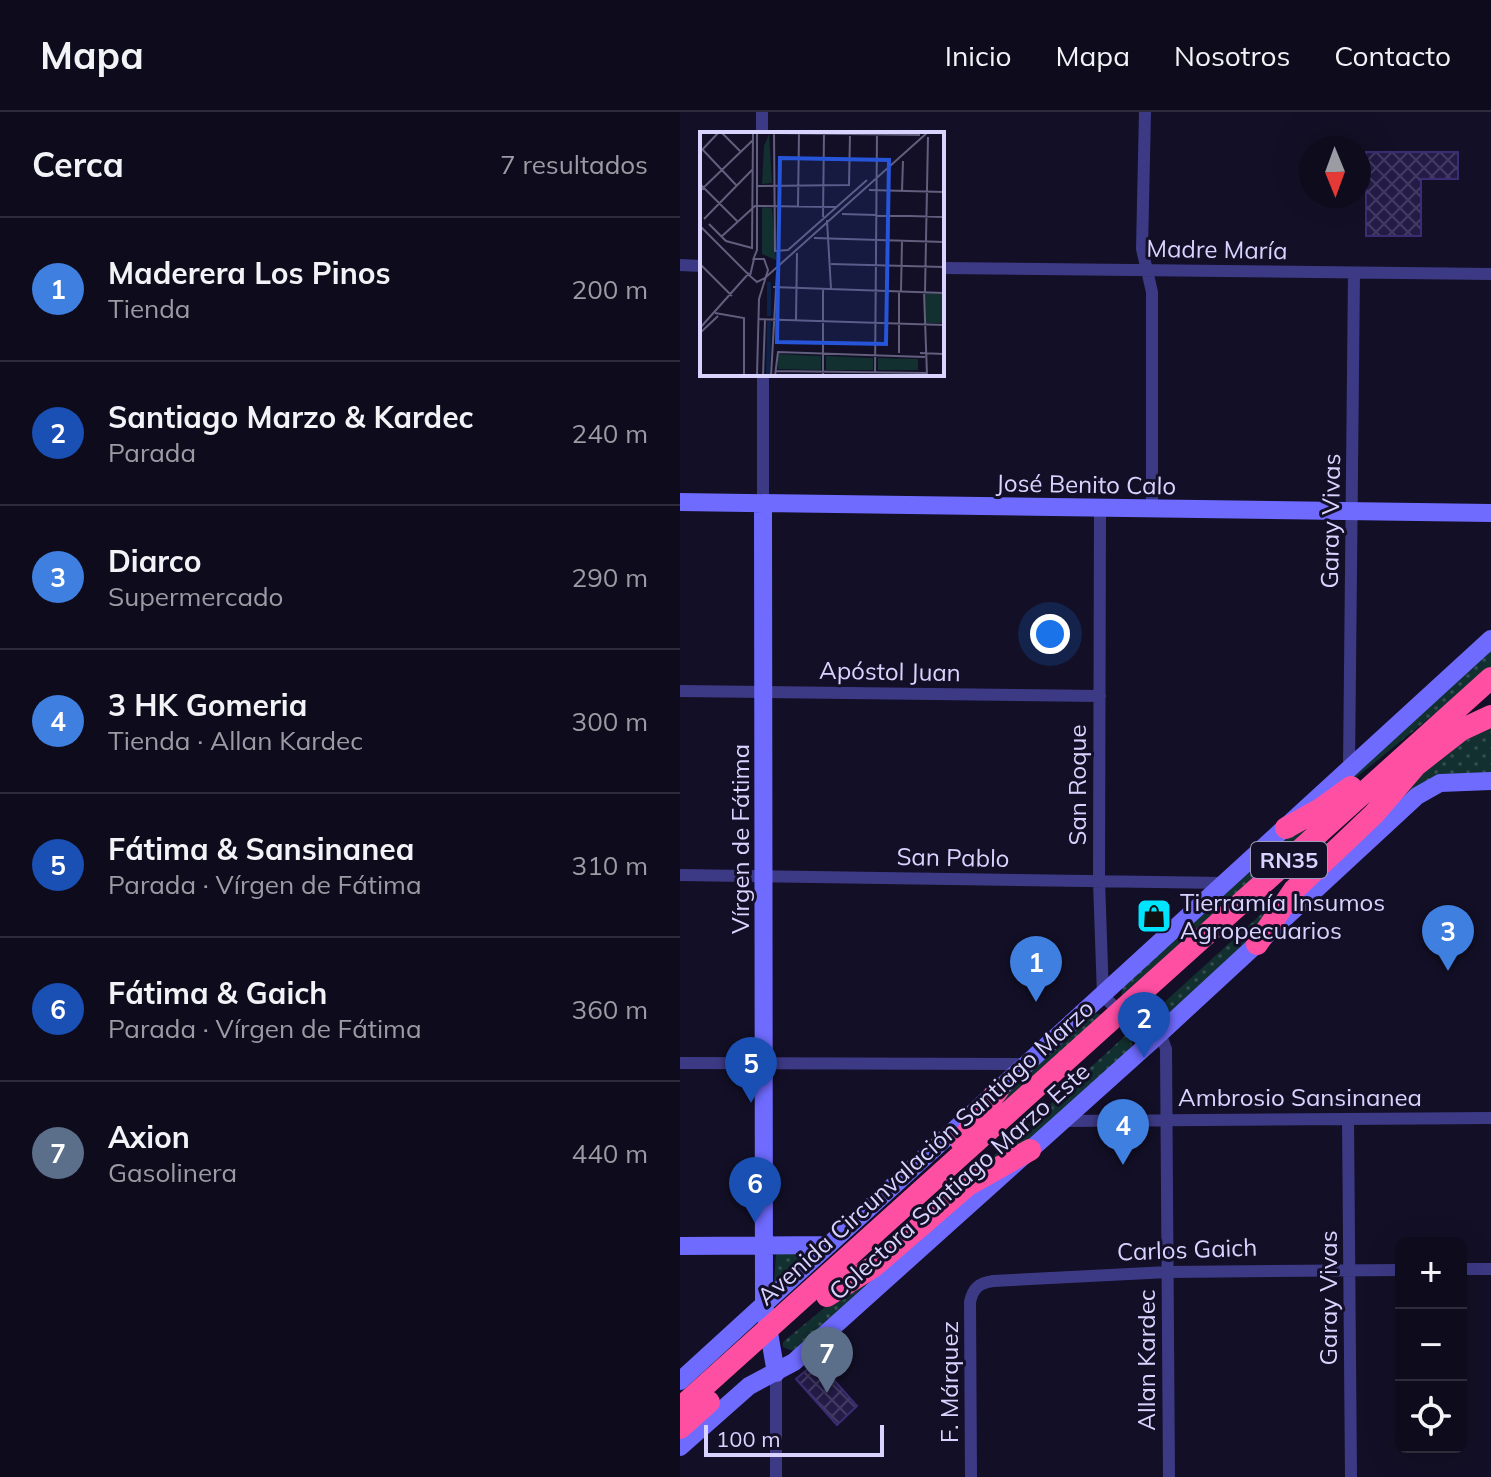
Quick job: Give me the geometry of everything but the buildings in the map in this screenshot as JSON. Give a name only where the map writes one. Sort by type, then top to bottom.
[{"type":"highway","name":"Avenida Circunvalación Santiago Marzo","points":[[680,1408],[719,1374],[827,1296],[1491,678]]},
{"type":"highway","points":[[1286,828],[1334,800],[1408,740],[1458,707]]},
{"type":"highway","name":"Avenida Circunvalación Santiago Marzo","points":[[680,1428],[837,1267],[1417,764],[1461,730],[1491,716]]},
{"type":"highway","points":[[1257,944],[1294,890],[1374,814],[1417,764]]},
{"type":"highway","points":[[837,1267],[891,1207],[964,1139],[998,1090]]},
{"type":"highway","points":[[827,1296],[873,1267],[973,1182],[1030,1150]]},
{"type":"highway","points":[[680,1399],[719,1374]]},
{"type":"street","points":[[1145,112],[1142,249],[1152,292],[1152,509]]},
{"type":"street","points":[[680,265],[700,266]]},
{"type":"street","name":"Madre María","points":[[944,268],[1491,274]]},
{"type":"street","name":"Garay Vivas","points":[[1349,769],[1354,273]]},
{"type":"street","name":"Vírgen de Fátima","points":[[763,376],[764,1304],[776,1373]]},
{"type":"street","name":"José Benito Calo","points":[[680,502],[1491,513]]},
{"type":"street","name":"San Roque","points":[[1100,508],[1099,881],[1103,996]]},
{"type":"street","name":"Colectora Santiago Marzo Este","points":[[680,1381],[1491,639]]},
{"type":"street","name":"Apóstol Juan","points":[[680,691],[1100,696]]},
{"type":"street","name":"Colectora Santiago Marzo Este","points":[[680,1447],[749,1386],[794,1362],[1153,1039],[1420,793],[1440,783],[1491,781]]},
{"type":"street","name":"San Pablo","points":[[680,875],[1226,883]]},
{"type":"street","points":[[1103,996],[1153,1039]]},
{"type":"street","name":"Allan Kardec","points":[[1153,1039],[1163,1041],[1166,1049],[1169,1477]]},
{"type":"street","points":[[680,1063],[1027,1064]]},
{"type":"street","name":"Ambrosio Sansinanea","points":[[1062,1121],[1491,1118]]},
{"type":"street","name":"Garay Vivas","points":[[1348,1119],[1351,1477]]},
{"type":"street","points":[[680,1246],[829,1245]]},
{"type":"street","points":[[1467,1269],[1491,1269]]},
{"type":"street","name":"Carlos Gaich","points":[[975,1288],[993,1281],[1168,1272],[1395,1270]]},
{"type":"street","name":"F. Márquez","points":[[971,1477],[970,1302],[975,1288]]},
{"type":"street","points":[[776,1373],[776,1477]]},
{"type":"green space","points":[[1491,648],[1491,668],[1335,792]]},
{"type":"green space","points":[[1491,723],[1491,775],[1442,776],[1381,814],[1426,767]]},
{"type":"green space","points":[[1340,800],[1121,996],[1123,986],[1281,843]]},
{"type":"green space","points":[[1280,897],[1241,951],[1157,1025],[1147,1022],[1147,1018]]},
{"type":"green space","points":[[1094,1014],[1104,1014],[967,1144],[1006,1094]]},
{"type":"green space","points":[[1126,1035],[1131,1035],[1132,1048],[1031,1140],[976,1172]]},
{"type":"green space","points":[[985,1180],[793,1351],[783,1347],[783,1342],[824,1308],[882,1266]]},
{"type":"green space","points":[[807,1253],[774,1283],[776,1254]]},
{"type":"place","name":"Tierramía Insumos Agropecuarios","points":[[1154,916]]},
{"type":"place","name":"Diarco","points":[[1448,971]]},
{"type":"place","name":"Maderera Los Pinos","points":[[1036,1002]]},
{"type":"place","name":"Santiago Marzo & Kardec","points":[[1144,1058]]},
{"type":"place","name":"Fátima & Sansinanea","points":[[751,1103]]},
{"type":"place","name":"3 HK Gomeria","points":[[1123,1165]]},
{"type":"place","name":"Fátima & Gaich","points":[[755,1223]]},
{"type":"place","name":"Axion","points":[[827,1393]]}]
